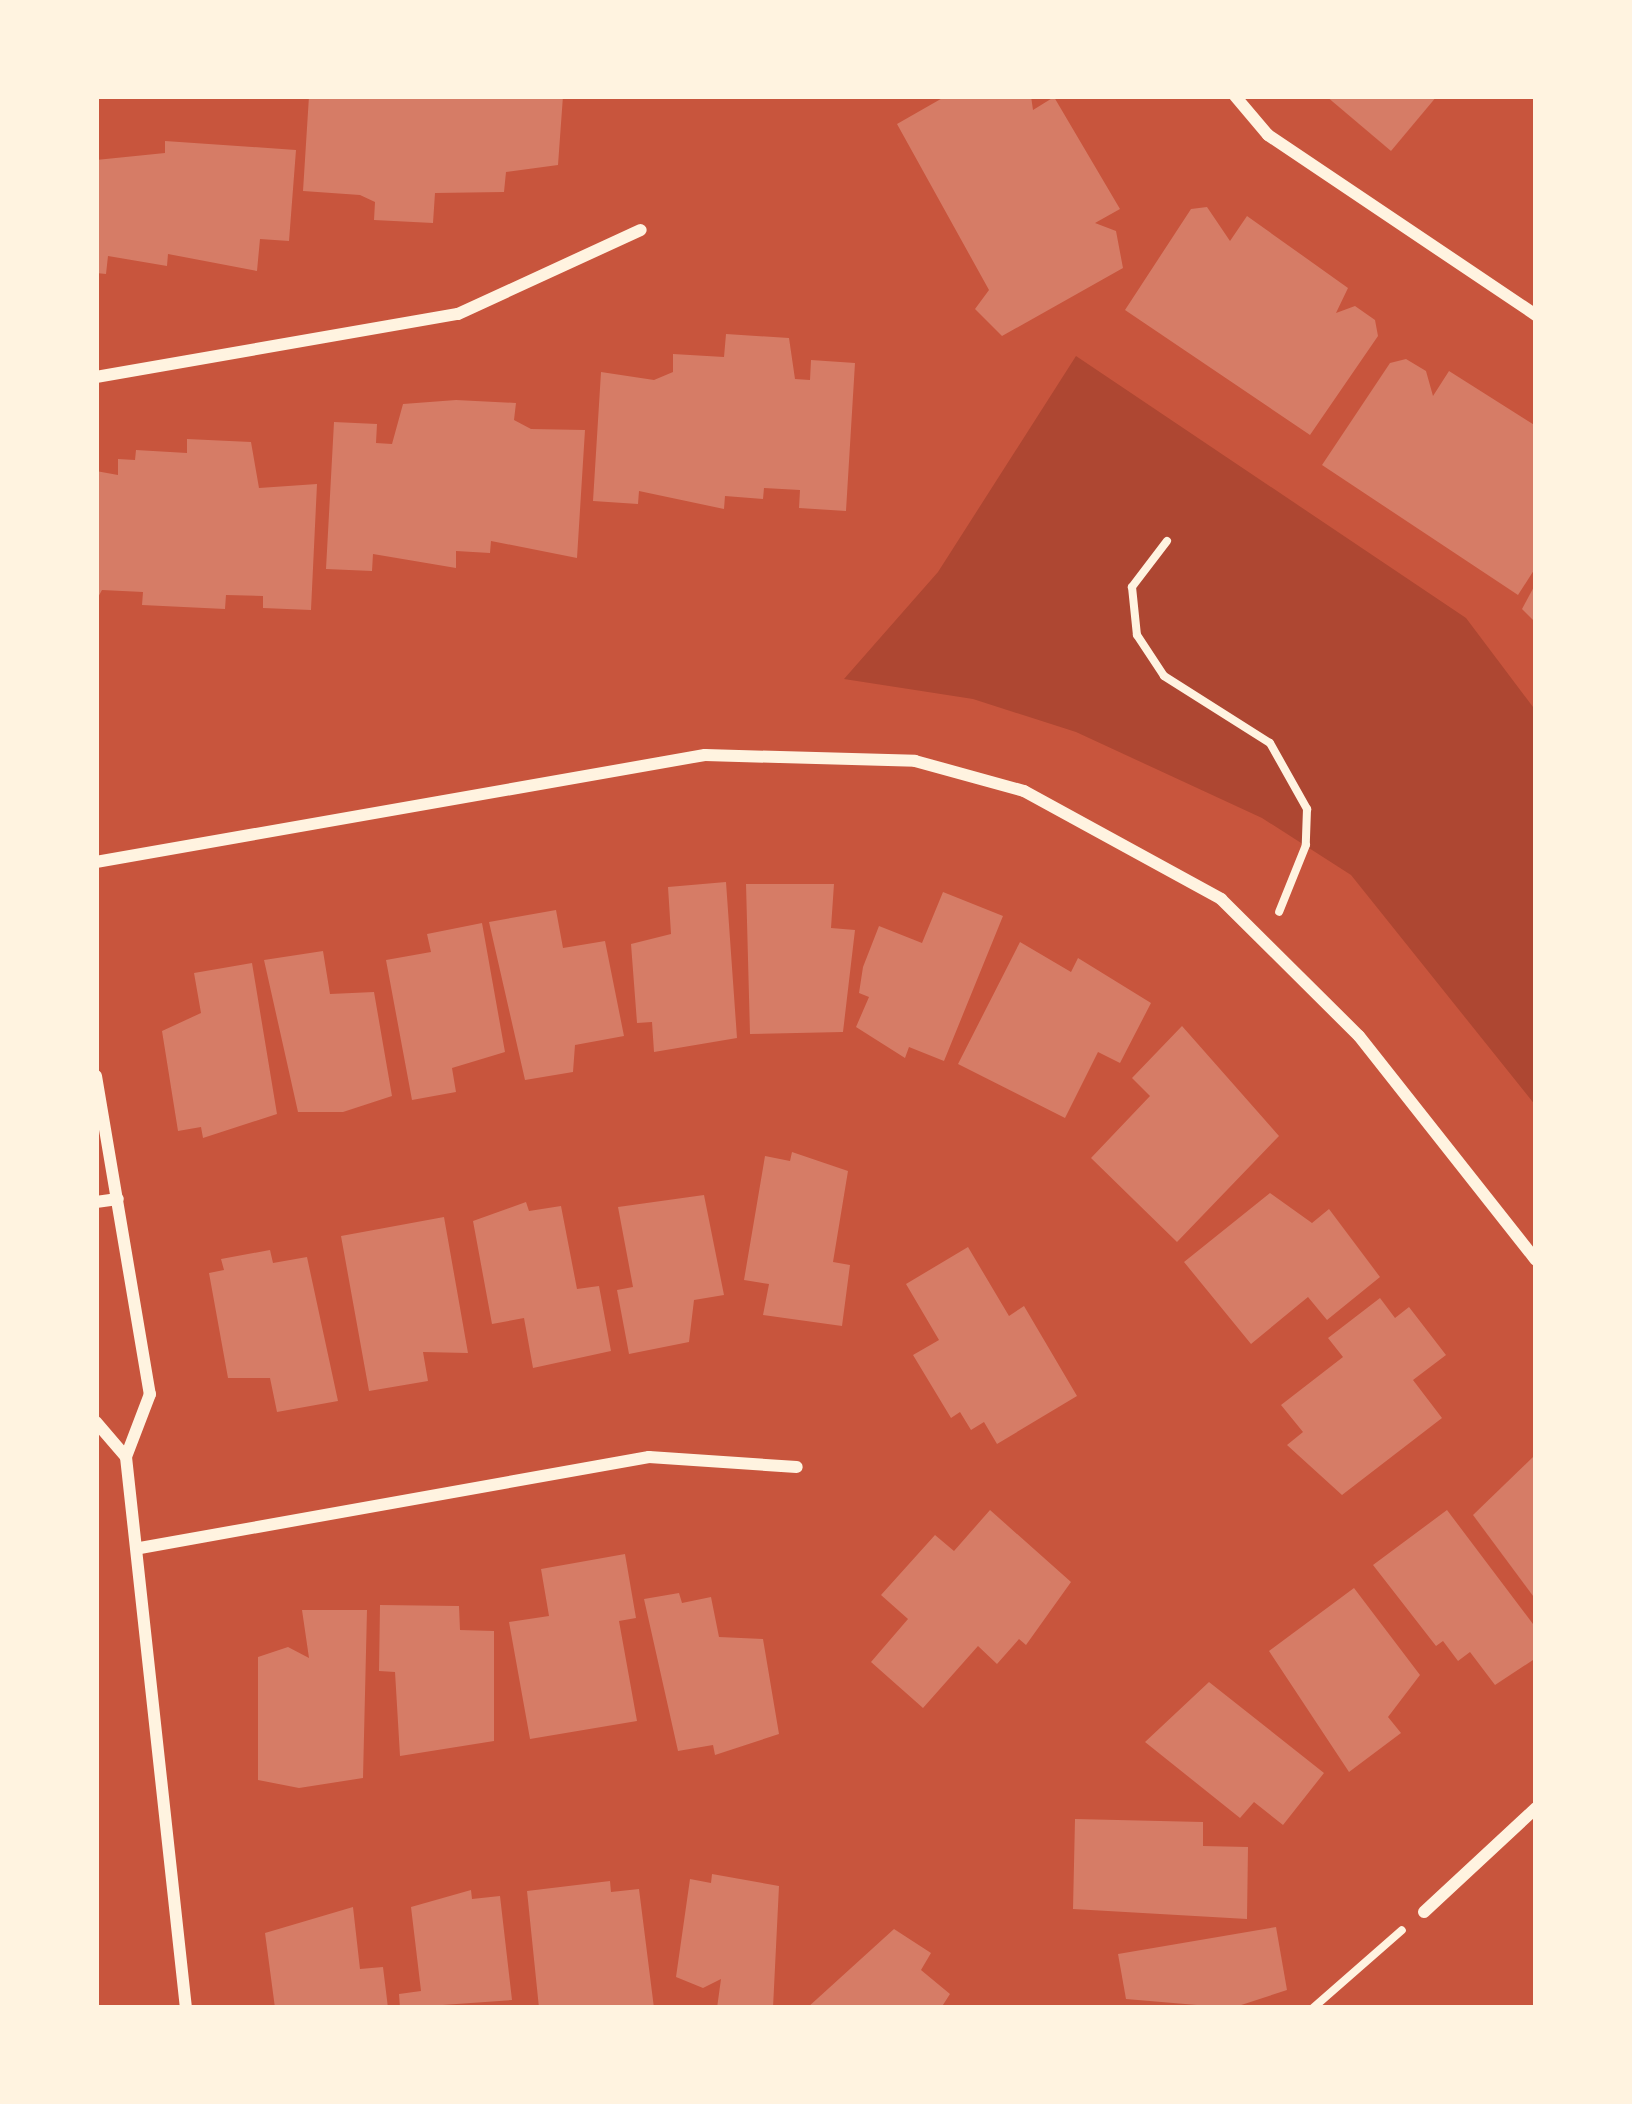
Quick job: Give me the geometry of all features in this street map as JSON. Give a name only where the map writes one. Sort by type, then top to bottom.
[{"type":"street","points":[[1235,96],[1268,135],[1536,315]]},
{"type":"street","points":[[96,377],[458,314],[641,230]]},
{"type":"street","points":[[96,862],[705,755],[847,754],[1024,791],[1104,826],[1181,868],[1267,941],[1360,1036],[1536,1261]]},
{"type":"street","points":[[96,1076],[151,1394],[126,1456],[140,1548],[186,2008]]},
{"type":"street","points":[[96,1202],[118,1198]]},
{"type":"street","points":[[96,1422],[126,1456]]},
{"type":"street","points":[[140,1548],[649,1457],[797,1467]]},
{"type":"street","points":[[1424,1912],[1536,1808]]},
{"type":"path","points":[[1167,541],[1132,587],[1137,634],[1164,676],[1270,743],[1307,809],[1306,845],[1267,941]]},
{"type":"path","points":[[1313,2008],[1424,1912]]},
{"type":"shaded area","points":[[1076,356],[1466,618],[1536,711],[1536,1106],[1351,875],[1262,818],[1076,732],[973,699],[844,679],[938,572]]},
{"type":"building","points":[[309,96],[563,96],[558,165],[506,172],[504,192],[435,193],[433,223],[374,220],[375,202],[360,195],[303,191]]},
{"type":"building","points":[[946,96],[1031,96],[1033,110],[1054,97],[1120,209],[1095,223],[1116,231],[1123,268],[1002,336],[975,309],[989,290],[897,124]]},
{"type":"building","points":[[1326,96],[1437,96],[1391,151]]},
{"type":"building","points":[[165,141],[296,150],[289,241],[260,239],[257,271],[168,254],[167,266],[108,256],[106,274],[96,273],[96,160],[165,153]]},
{"type":"building","points":[[1207,207],[1230,241],[1247,216],[1348,288],[1336,313],[1355,306],[1375,320],[1378,336],[1310,435],[1125,310],[1191,209]]},
{"type":"building","points":[[726,334],[789,338],[795,379],[810,380],[811,360],[855,363],[846,511],[799,508],[800,490],[764,488],[763,499],[725,496],[724,509],[639,491],[638,504],[593,501],[601,372],[654,380],[673,372],[673,354],[724,357]]},
{"type":"building","points":[[1406,359],[1426,371],[1433,396],[1449,371],[1536,426],[1536,567],[1518,595],[1322,465],[1390,363]]},
{"type":"building","points":[[516,403],[514,420],[531,429],[585,430],[577,558],[491,541],[490,553],[456,551],[456,568],[373,554],[372,571],[326,569],[334,422],[377,424],[376,443],[392,444],[403,404]]},
{"type":"building","points":[[187,439],[251,442],[259,488],[317,484],[311,610],[263,608],[263,596],[226,595],[225,609],[142,605],[143,592],[102,590],[96,601],[96,471],[118,475],[118,459],[135,460],[136,450],[187,453]]},
{"type":"building","points":[[1536,583],[1536,623],[1522,609]]},
{"type":"building","points":[[726,882],[737,1038],[654,1052],[652,1022],[637,1023],[631,944],[671,934],[668,887]]},
{"type":"building","points":[[746,884],[834,884],[831,928],[855,930],[843,1032],[750,1034]]},
{"type":"building","points":[[943,892],[1003,916],[944,1061],[909,1047],[905,1058],[856,1027],[869,997],[859,993],[863,967],[879,926],[922,943]]},
{"type":"building","points":[[556,910],[563,948],[605,941],[624,1036],[575,1045],[573,1072],[525,1080],[489,922]]},
{"type":"building","points":[[482,923],[505,1052],[452,1068],[456,1092],[412,1100],[386,960],[431,952],[427,934]]},
{"type":"building","points":[[1020,942],[1071,972],[1078,958],[1151,1003],[1120,1063],[1098,1052],[1065,1118],[958,1064]]},
{"type":"building","points":[[323,951],[330,994],[374,992],[392,1096],[343,1112],[298,1112],[264,960]]},
{"type":"building","points":[[252,963],[277,1114],[203,1138],[201,1127],[178,1131],[162,1031],[201,1013],[194,973]]},
{"type":"building","points":[[1182,1026],[1279,1136],[1177,1242],[1091,1158],[1150,1096],[1132,1078]]},
{"type":"building","points":[[792,1152],[848,1171],[833,1262],[850,1265],[842,1326],[763,1315],[769,1284],[744,1280],[765,1156],[790,1161]]},
{"type":"building","points":[[1270,1193],[1312,1223],[1329,1209],[1380,1277],[1327,1320],[1308,1297],[1251,1344],[1184,1262]]},
{"type":"building","points":[[704,1195],[724,1295],[694,1300],[689,1342],[629,1354],[617,1290],[633,1287],[618,1207]]},
{"type":"building","points":[[526,1202],[529,1211],[561,1206],[577,1289],[599,1286],[611,1351],[533,1368],[524,1318],[492,1324],[473,1221]]},
{"type":"building","points":[[444,1217],[468,1353],[423,1352],[428,1381],[369,1391],[341,1236]]},
{"type":"building","points":[[968,1247],[1009,1316],[1024,1306],[1077,1396],[997,1444],[984,1422],[971,1430],[960,1412],[951,1418],[913,1355],[939,1340],[906,1284]]},
{"type":"building","points":[[270,1250],[273,1263],[307,1257],[338,1401],[277,1412],[270,1378],[228,1378],[209,1273],[224,1270],[221,1259]]},
{"type":"building","points":[[1380,1298],[1395,1318],[1409,1307],[1446,1355],[1413,1380],[1442,1418],[1342,1495],[1287,1445],[1303,1432],[1281,1405],[1343,1357],[1328,1338]]},
{"type":"building","points":[[1534,1456],[1536,1459],[1536,1600],[1473,1515]]},
{"type":"building","points":[[990,1510],[1071,1582],[1026,1645],[1019,1639],[997,1664],[978,1646],[923,1708],[871,1662],[908,1619],[881,1595],[935,1535],[954,1551]]},
{"type":"building","points":[[1447,1510],[1536,1628],[1536,1658],[1495,1685],[1470,1652],[1458,1661],[1443,1641],[1436,1646],[1373,1565]]},
{"type":"building","points":[[625,1554],[636,1618],[619,1621],[637,1721],[530,1739],[509,1622],[549,1616],[541,1569]]},
{"type":"building","points":[[1354,1588],[1420,1675],[1388,1717],[1401,1733],[1349,1772],[1269,1651]]},
{"type":"building","points":[[679,1593],[682,1603],[711,1597],[719,1637],[763,1639],[779,1734],[715,1755],[713,1745],[678,1751],[644,1599]]},
{"type":"building","points":[[380,1605],[459,1606],[460,1630],[494,1631],[494,1741],[400,1756],[395,1672],[379,1671]]},
{"type":"building","points":[[302,1610],[367,1610],[363,1778],[299,1788],[258,1780],[258,1657],[288,1647],[309,1658]]},
{"type":"building","points":[[1209,1682],[1324,1773],[1283,1825],[1254,1802],[1240,1818],[1145,1742]]},
{"type":"building","points":[[1075,1819],[1203,1822],[1203,1846],[1248,1847],[1247,1919],[1073,1909]]},
{"type":"building","points":[[712,1874],[779,1886],[773,2008],[717,2008],[721,1979],[703,1988],[676,1977],[690,1879],[711,1883]]},
{"type":"building","points":[[610,1881],[611,1892],[639,1889],[654,2008],[539,2008],[527,1891]]},
{"type":"building","points":[[471,1890],[472,1899],[500,1896],[512,2000],[400,2008],[399,1994],[421,1991],[411,1907]]},
{"type":"building","points":[[353,1907],[360,1969],[383,1967],[388,2008],[275,2008],[265,1933]]},
{"type":"building","points":[[1276,1927],[1287,1990],[1232,2008],[1126,1999],[1118,1954]]},
{"type":"building","points":[[894,1929],[931,1953],[921,1970],[950,1994],[941,2008],[807,2008]]}]
